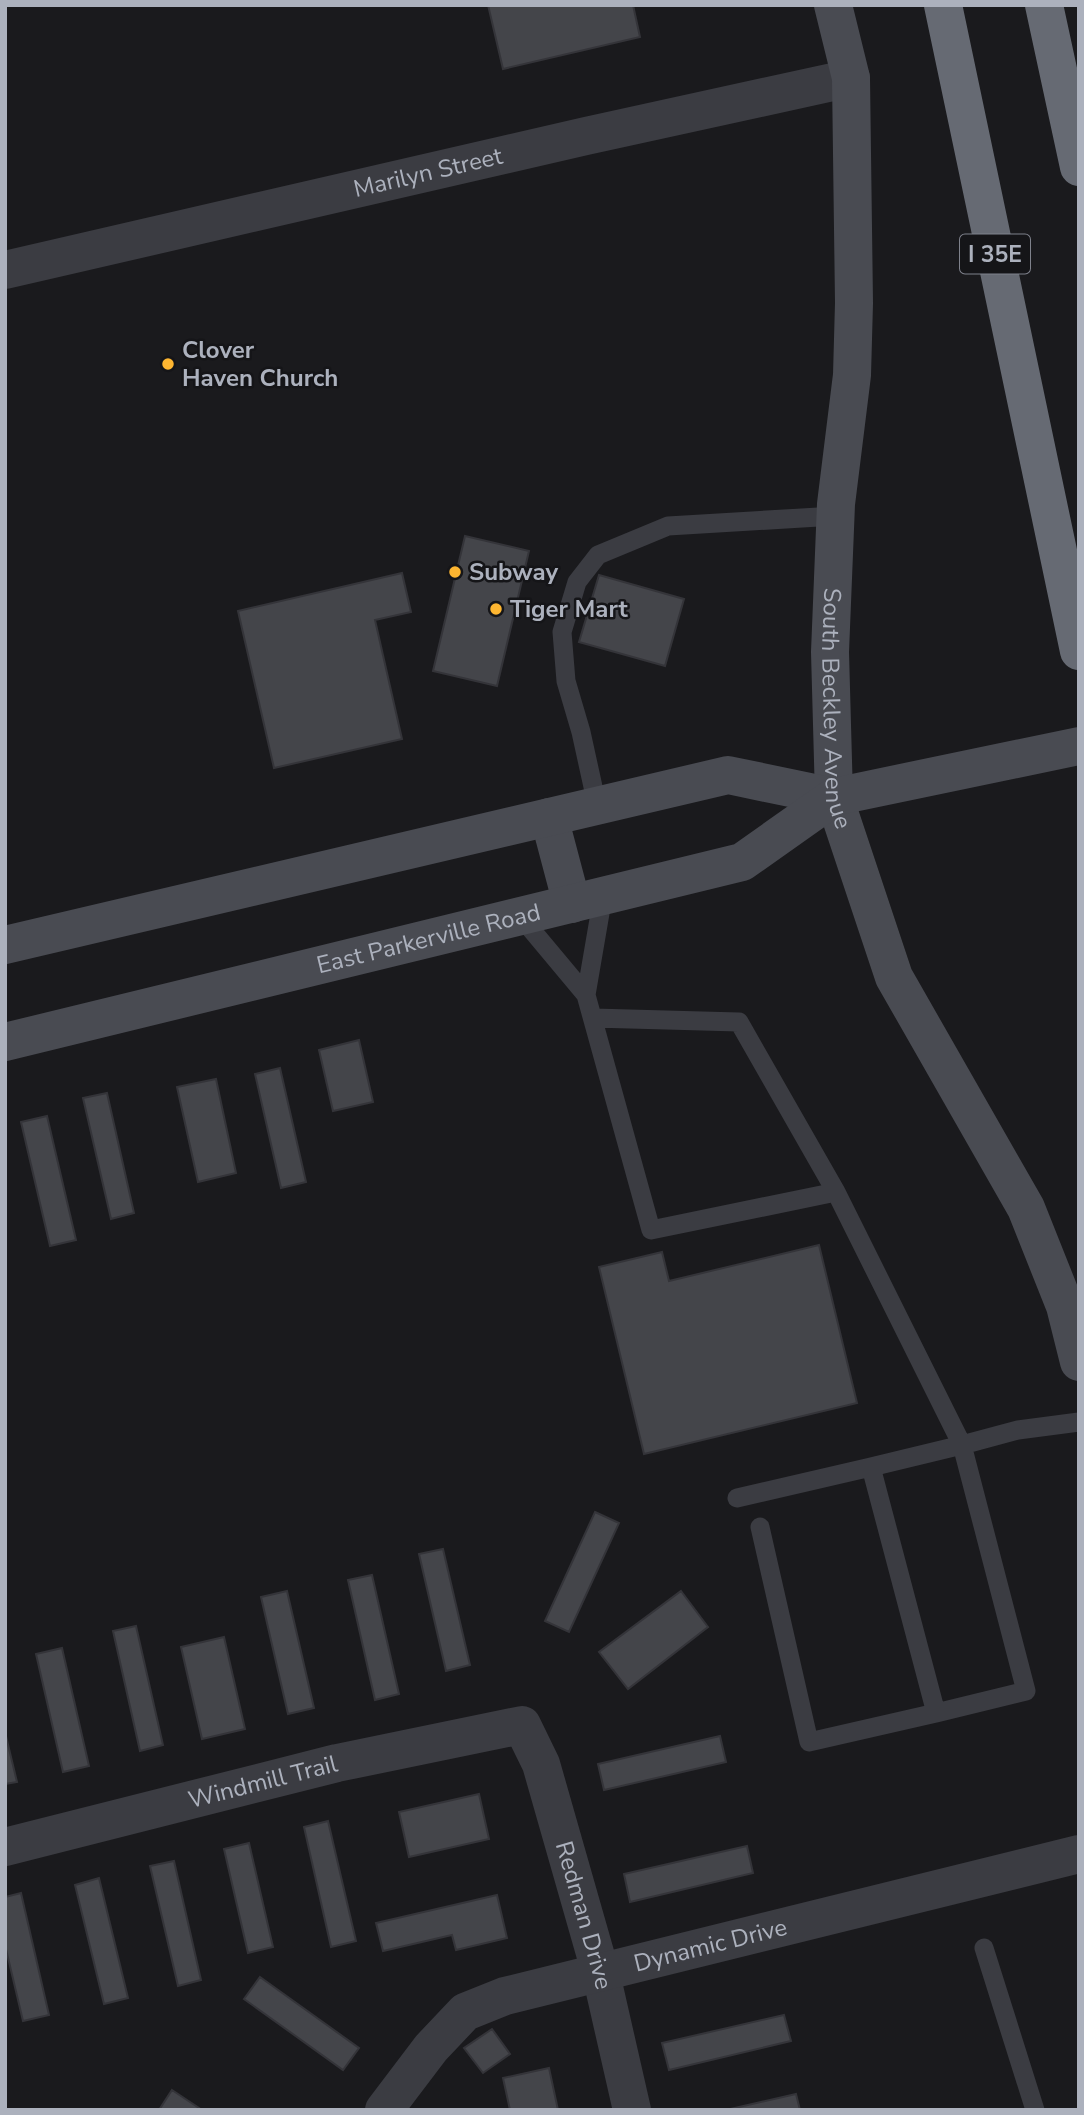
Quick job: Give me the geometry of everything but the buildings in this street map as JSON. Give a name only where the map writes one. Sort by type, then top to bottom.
[{"type":"highway","name":"I 35E","points":[[943,5],[1079,651]]},
{"type":"highway","points":[[1044,5],[1079,167]]},
{"type":"main road","name":"South Beckley Avenue","points":[[833,5],[851,78],[852,374],[835,516],[830,652],[834,797],[894,977],[1026,1208],[1065,1306],[1079,1362]]},
{"type":"main road","name":"East Parkerville Road","points":[[5,1042],[741,862],[834,797],[1079,746]]},
{"type":"main road","name":"East Parkerville Road","points":[[5,945],[728,775],[834,797]]},
{"type":"main road","points":[[549,817],[587,900]]},
{"type":"street","name":"Marilyn Street","points":[[5,270],[851,78]]},
{"type":"street","name":"Windmill Trail","points":[[5,1847],[337,1763],[522,1725]]},
{"type":"street","name":"Redman Drive","points":[[522,1725],[541,1764],[601,1974],[632,2110]]},
{"type":"street","name":"Dynamic Drive","points":[[384,2110],[431,2048],[465,2012],[505,1996],[1079,1854]]},
{"type":"lane","points":[[597,806],[581,732],[566,681],[562,632],[577,582],[598,555],[668,526],[835,516]]},
{"type":"lane","points":[[587,900],[586,995],[651,1230],[836,1192]]},
{"type":"lane","points":[[520,916],[586,995]]},
{"type":"lane","points":[[593,1018],[739,1021],[836,1192],[962,1445],[1026,1691],[809,1742],[760,1527]]},
{"type":"lane","points":[[737,1498],[1018,1430],[1079,1422]]},
{"type":"lane","points":[[872,1467],[936,1713]]},
{"type":"lane","points":[[984,1948],[1035,2110]]},
{"type":"place","name":"Clover Haven Church","points":[[168,364]]},
{"type":"place","name":"Subway","points":[[455,572]]},
{"type":"place","name":"Tiger Mart","points":[[496,609]]}]
